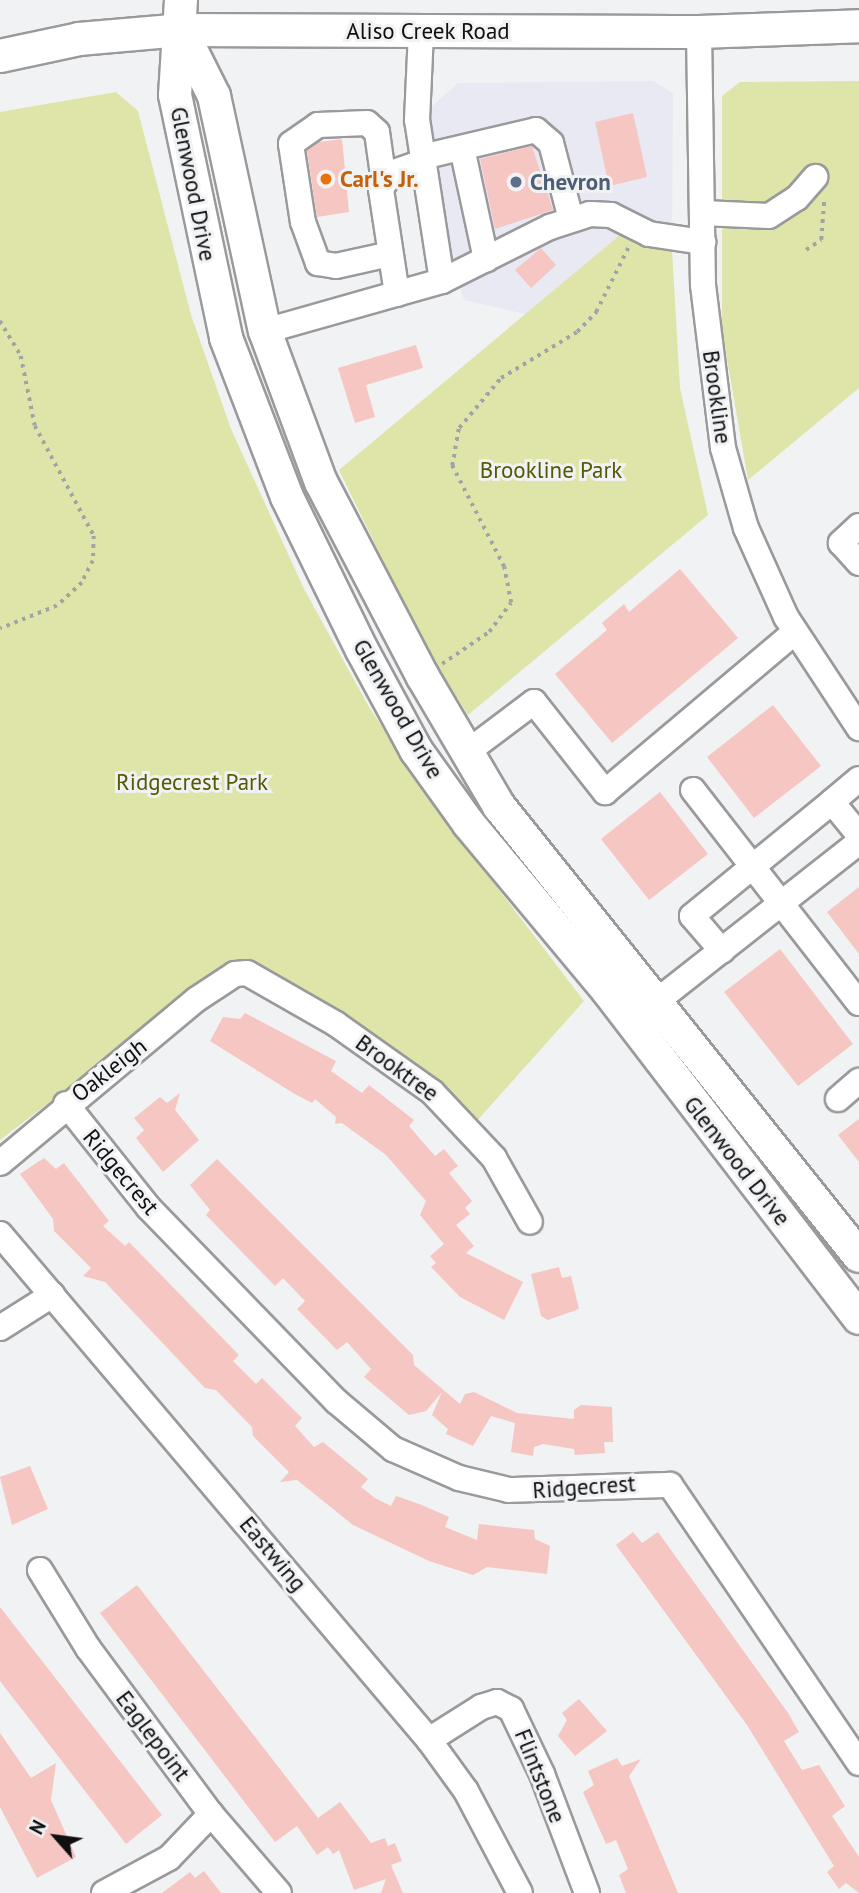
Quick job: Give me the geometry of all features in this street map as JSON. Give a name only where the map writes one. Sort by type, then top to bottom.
[{"type":"main road","name":"Aliso Creek Road","points":[[0,56],[181,15],[421,31],[699,32],[859,26]]},
{"type":"main road","name":"Glenwood Drive","points":[[181,15],[214,96],[265,331],[321,482],[423,677],[499,806],[657,1001],[859,1259]]},
{"type":"main road","name":"Glenwood Drive","points":[[181,15],[175,95],[226,338],[287,497],[362,650],[416,750],[469,824],[608,991],[859,1318]]},
{"type":"street","points":[[421,31],[417,120],[442,281]]},
{"type":"street","name":"Brookline","points":[[699,32],[703,242],[711,371],[723,449],[746,528],[796,632],[859,728]]},
{"type":"street","points":[[390,254],[336,265],[318,263],[303,222],[291,144],[318,125],[368,123],[377,132],[384,182],[381,203],[390,254],[397,294]]},
{"type":"street","points":[[384,182],[391,173],[422,160],[536,130],[546,136],[571,219]]},
{"type":"street","points":[[462,148],[485,259]]},
{"type":"street","points":[[703,213],[769,216],[797,198],[815,177]]},
{"type":"street","points":[[265,331],[442,281],[571,219],[611,215],[630,227],[703,242]]},
{"type":"street","points":[[859,526],[841,543],[859,563]]},
{"type":"street","points":[[466,753],[534,702],[605,792],[796,632]]},
{"type":"street","points":[[722,951],[692,916],[859,779]]},
{"type":"street","points":[[693,790],[859,1003]]},
{"type":"street","points":[[832,802],[859,835]]},
{"type":"street","points":[[657,1001],[859,842]]},
{"type":"street","name":"Brooktree","points":[[222,983],[241,972],[259,976],[432,1092],[494,1158],[530,1222]]},
{"type":"street","name":"Oakleigh","points":[[0,1163],[66,1104],[222,983]]},
{"type":"street","points":[[838,1099],[859,1082]]},
{"type":"street","name":"Ridgecrest","points":[[66,1104],[149,1208],[336,1401],[393,1449],[459,1478],[509,1490],[670,1485],[859,1763]]},
{"type":"street","name":"Eastwing","points":[[0,1234],[429,1740],[467,1790],[520,1893]]},
{"type":"street","points":[[832,1282],[859,1259]]},
{"type":"street","points":[[0,1328],[52,1295]]},
{"type":"street","name":"Eaglepoint","points":[[40,1570],[88,1648],[211,1814],[279,1893]]},
{"type":"street","name":"Flintstone","points":[[429,1740],[481,1707],[498,1702],[511,1709],[542,1774],[587,1893]]},
{"type":"street","points":[[104,1893],[169,1858],[211,1814]]},
{"type":"path","points":[[806,250],[815,247],[824,232],[823,184],[815,177]]},
{"type":"path","points":[[423,677],[489,632],[511,603],[505,568],[452,466],[459,428],[501,378],[558,346],[596,312],[628,256],[630,227]]},
{"type":"path","points":[[0,321],[21,356],[35,426],[94,536],[93,561],[82,583],[57,606],[0,629]]},
{"type":"shaded area","points":[[653,81],[673,93],[672,250],[621,234],[526,314],[464,300],[437,208],[431,107],[458,83]]},
{"type":"green space","points":[[859,81],[859,388],[748,480],[722,330],[722,96],[740,82]]},
{"type":"green space","name":"Ridgecrest Park","points":[[116,92],[138,111],[191,315],[231,429],[304,589],[369,707],[431,801],[584,1001],[467,1132],[247,973],[63,1092],[0,1140],[0,112]]},
{"type":"green space","name":"Brookline Park","points":[[621,234],[672,250],[680,388],[708,515],[468,715],[423,643],[339,470]]},
{"type":"building","points":[[633,113],[647,177],[609,186],[595,122]]},
{"type":"building","name":"Carl's Jr.","points":[[342,139],[349,212],[317,217],[307,151],[319,142]]},
{"type":"building","name":"Chevron","points":[[532,146],[553,210],[495,229],[480,159]]},
{"type":"building","points":[[541,248],[556,265],[531,288],[515,270]]},
{"type":"building","points":[[416,345],[423,368],[366,385],[375,417],[355,423],[338,368]]},
{"type":"building","points":[[680,569],[738,638],[612,743],[555,674],[607,630],[602,623],[624,604],[629,612]]},
{"type":"building","points":[[773,705],[821,766],[754,818],[707,757]]},
{"type":"building","points":[[660,792],[708,854],[649,900],[601,839]]},
{"type":"building","points":[[859,887],[859,954],[827,912]]},
{"type":"building","points":[[780,949],[853,1044],[798,1086],[724,992]]},
{"type":"building","points":[[245,1013],[336,1061],[331,1071],[362,1093],[369,1085],[414,1120],[409,1126],[435,1156],[444,1149],[458,1166],[449,1173],[472,1201],[465,1208],[470,1214],[456,1225],[474,1246],[466,1253],[523,1282],[504,1320],[460,1297],[431,1267],[436,1263],[430,1256],[444,1244],[420,1215],[426,1201],[386,1155],[342,1123],[335,1124],[336,1117],[315,1099],[312,1103],[293,1093],[210,1041],[223,1017],[240,1019]]},
{"type":"building","points":[[180,1093],[175,1110],[199,1140],[163,1172],[136,1138],[144,1130],[134,1118],[160,1097],[167,1103]]},
{"type":"building","points":[[859,1119],[859,1162],[838,1135]]},
{"type":"building","points":[[44,1158],[56,1169],[64,1163],[109,1221],[103,1226],[125,1246],[129,1242],[239,1355],[233,1361],[256,1384],[262,1378],[302,1418],[295,1426],[314,1447],[323,1442],[368,1479],[361,1487],[391,1506],[396,1496],[449,1517],[445,1527],[477,1540],[479,1524],[534,1530],[535,1539],[550,1546],[547,1574],[487,1567],[473,1575],[429,1561],[353,1525],[297,1480],[280,1482],[289,1472],[253,1436],[252,1427],[216,1390],[205,1388],[105,1282],[83,1276],[91,1268],[54,1231],[53,1219],[20,1174]]},
{"type":"building","points":[[217,1159],[413,1355],[414,1365],[460,1404],[465,1394],[474,1392],[517,1413],[574,1419],[574,1410],[581,1405],[612,1407],[613,1442],[604,1442],[605,1453],[575,1455],[574,1449],[543,1444],[534,1447],[533,1456],[511,1452],[515,1423],[491,1416],[473,1446],[446,1434],[448,1429],[432,1415],[442,1392],[426,1411],[409,1415],[364,1377],[371,1369],[347,1342],[337,1350],[297,1309],[305,1301],[283,1278],[275,1286],[206,1215],[210,1210],[190,1185]]},
{"type":"building","points":[[559,1267],[562,1278],[571,1276],[579,1309],[548,1320],[541,1316],[531,1274]]},
{"type":"building","points":[[30,1466],[48,1509],[12,1525],[0,1477]]},
{"type":"building","points":[[633,1532],[642,1543],[658,1532],[788,1713],[799,1732],[784,1741],[802,1770],[819,1765],[845,1806],[832,1816],[859,1857],[859,1893],[846,1883],[839,1889],[827,1872],[834,1866],[747,1725],[616,1545]]},
{"type":"building","points":[[137,1585],[318,1818],[340,1802],[371,1843],[385,1838],[388,1846],[395,1843],[402,1861],[391,1865],[403,1893],[381,1893],[386,1879],[354,1890],[339,1850],[333,1854],[328,1847],[317,1855],[297,1826],[275,1842],[100,1613]]},
{"type":"building","points":[[0,1607],[162,1815],[126,1844],[0,1681]]},
{"type":"building","points":[[579,1699],[607,1731],[575,1756],[558,1736],[567,1720],[562,1713]]},
{"type":"building","points":[[0,1733],[31,1778],[56,1763],[51,1800],[76,1857],[37,1878],[0,1807]]},
{"type":"building","points":[[617,1758],[622,1766],[641,1759],[629,1776],[678,1893],[626,1893],[619,1875],[628,1869],[616,1840],[606,1844],[583,1792],[594,1785],[588,1771]]},
{"type":"building","points":[[204,1871],[221,1893],[162,1893],[190,1872],[195,1878]]},
{"type":"place","name":"Carl's Jr.","points":[[326,179]]},
{"type":"place","name":"Chevron","points":[[516,182]]}]
